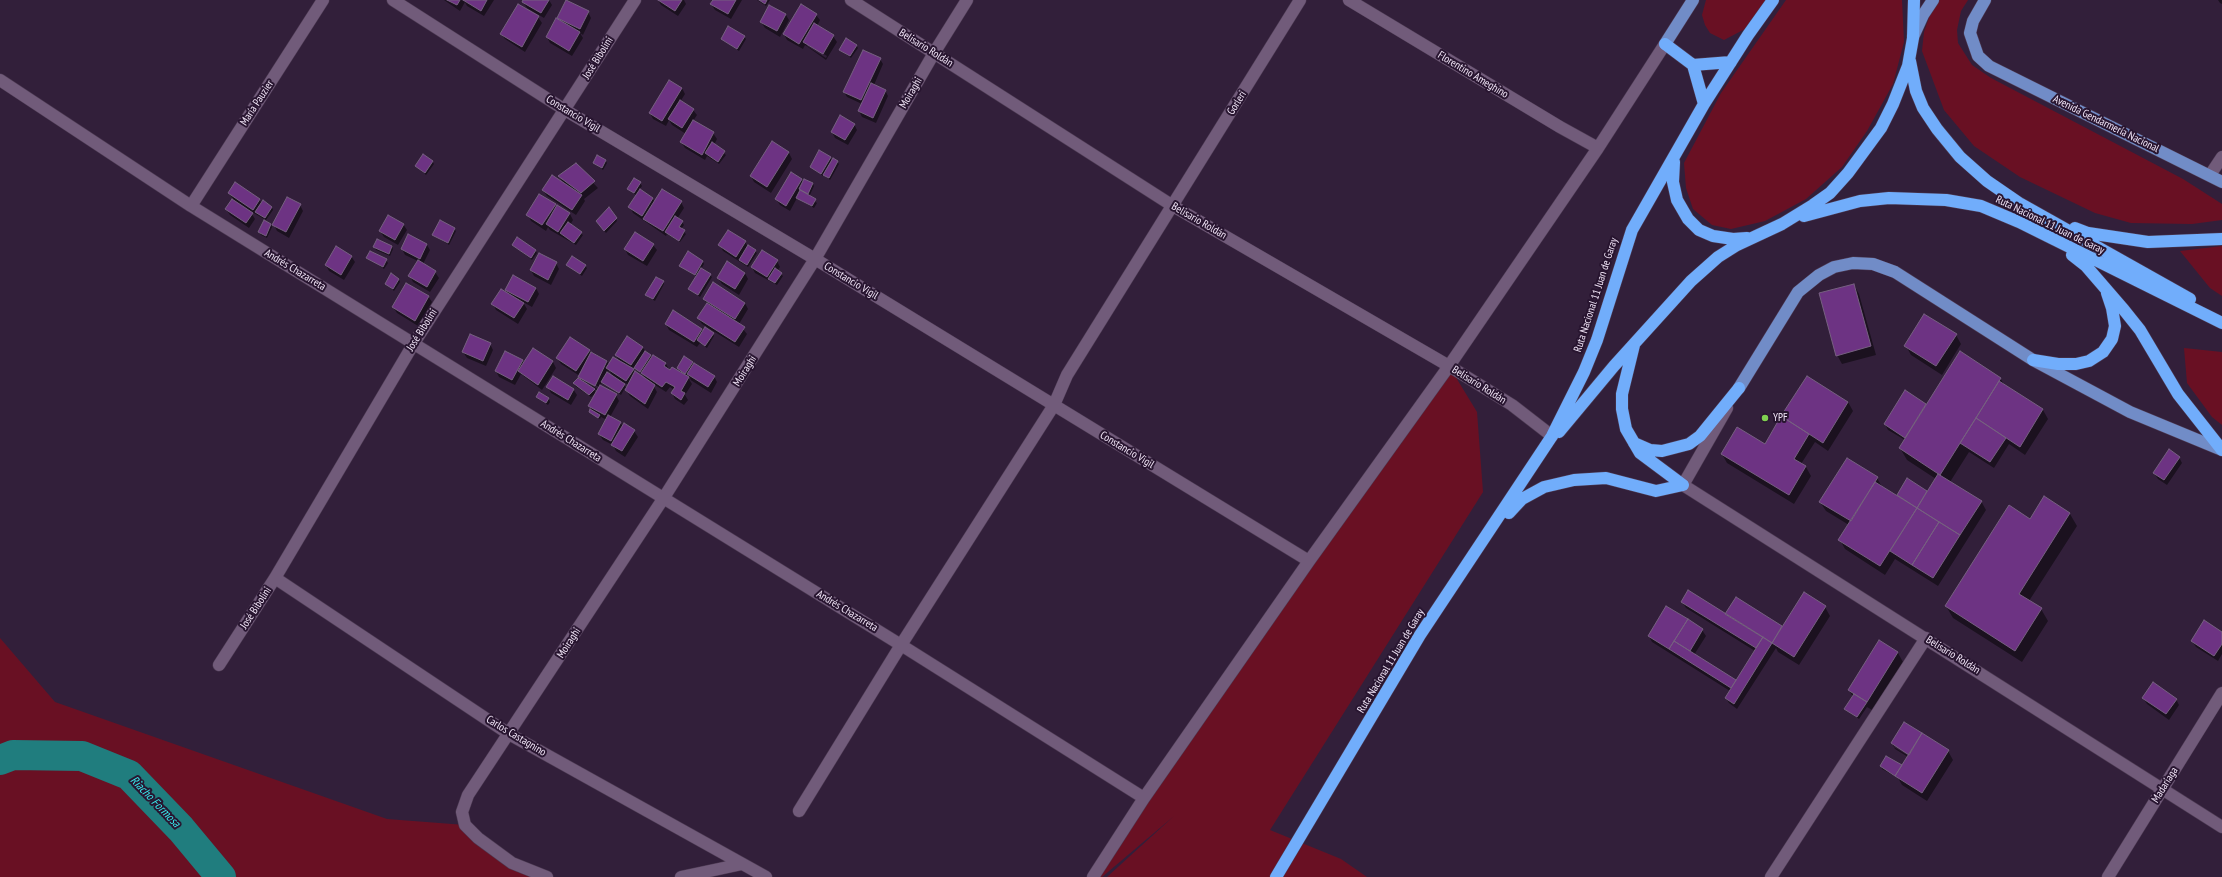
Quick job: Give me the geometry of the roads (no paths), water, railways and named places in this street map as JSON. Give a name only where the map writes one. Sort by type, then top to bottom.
[{"type":"highway","name":"Ruta Nacional 11 Juan de Garay","points":[[1276,877],[1420,635],[1552,436],[1584,372],[1597,340],[1627,241],[1704,104],[1773,0]]},
{"type":"highway","name":"Ruta Nacional 11 Juan de Garay","points":[[1535,463],[1634,342],[1691,281],[1718,257],[1737,245],[1786,222],[1830,193],[1848,174],[1881,128],[1893,104],[1910,56],[1913,38],[1915,1]]},
{"type":"highway","points":[[1665,44],[1693,66],[1704,104]]},
{"type":"highway","name":"Ruta Nacional 11 Juan de Garay","points":[[1910,56],[1916,91],[1923,108],[1937,130],[1960,157],[1987,181],[2046,218],[2222,317]]},
{"type":"highway","points":[[1693,66],[1731,62]]},
{"type":"highway","name":"Ruta Nacional 11 Juan de Garay","points":[[1674,158],[1673,182],[1677,200],[1688,219],[1699,230],[1713,236],[1732,239],[1763,234]]},
{"type":"highway","name":"Ruta Nacional 11 Juan de Garay","points":[[1786,222],[1828,208],[1860,201],[1916,197],[1981,206],[2019,222],[2046,237],[2222,323]]},
{"type":"highway","points":[[2046,218],[2088,232],[2148,242],[2222,239]]},
{"type":"highway","points":[[2046,237],[2086,266],[2104,286],[2140,330],[2178,394],[2222,450]]},
{"type":"highway","points":[[2033,360],[2058,364],[2076,364],[2089,361],[2103,352],[2112,339],[2115,326],[2112,308],[2104,286]]},
{"type":"highway","points":[[1634,342],[1623,386],[1622,409],[1626,429],[1640,453],[1683,485]]},
{"type":"highway","points":[[1633,443],[1650,450],[1662,452],[1689,444],[1700,436],[1738,388]]},
{"type":"highway","points":[[1481,545],[1522,499],[1544,487],[1574,480],[1606,478],[1656,491],[1683,485]]},
{"type":"main road","points":[[1665,44],[1693,0]]},
{"type":"main road","points":[[1913,38],[1923,15],[1933,0]]},
{"type":"main road","name":"Avenida Gendarmería Nacional","points":[[1985,0],[1972,21],[1970,33],[1978,56],[1989,66],[2222,182]]},
{"type":"main road","points":[[1738,388],[1798,292],[1819,275],[1834,267],[1853,263],[1873,264],[1895,272],[2033,360],[2130,412],[2222,450]]},
{"type":"street","name":"María Pauzier","points":[[191,206],[323,0]]},
{"type":"street","name":"Constancio Vigil","points":[[393,0],[566,110],[815,259],[1309,561]]},
{"type":"street","name":"José Bibolini","points":[[219,665],[275,578],[414,342],[566,110],[635,0]]},
{"type":"street","name":"Belisario Roldán","points":[[851,0],[1173,206],[1449,366],[1512,405],[1552,436]]},
{"type":"street","name":"Moiraghi","points":[[547,877],[512,864],[478,838],[465,825],[462,812],[468,795],[663,500],[815,259],[934,53],[967,0]]},
{"type":"street","name":"Gorleri","points":[[800,811],[901,644],[1054,405],[1067,375],[1300,0]]},
{"type":"street","name":"Florentino Ameghino","points":[[1349,0],[1560,127],[1598,148]]},
{"type":"street","points":[[1093,877],[1144,798],[1309,561],[1449,366],[1598,148],[1665,44]]},
{"type":"street","name":"Andrés Chazarreta","points":[[0,80],[191,206],[414,342],[663,500],[901,644],[1144,798]]},
{"type":"street","points":[[2210,175],[2222,157]]},
{"type":"street","points":[[1683,485],[1738,388]]},
{"type":"street","name":"Belisario Roldán","points":[[1683,485],[2222,827]]},
{"type":"street","name":"Carlos Castagnino","points":[[275,578],[509,734],[766,877]]},
{"type":"street","points":[[1771,877],[1926,638]]},
{"type":"street","name":"Madariaga","points":[[2108,877],[2222,693]]},
{"type":"street","points":[[681,877],[742,864]]},
{"type":"waterway","name":"Riacho Formosa","points":[[0,760],[13,755],[82,756],[129,775],[181,829],[221,877]]},
{"type":"place","name":"YPF","points":[[1765,418]]}]
